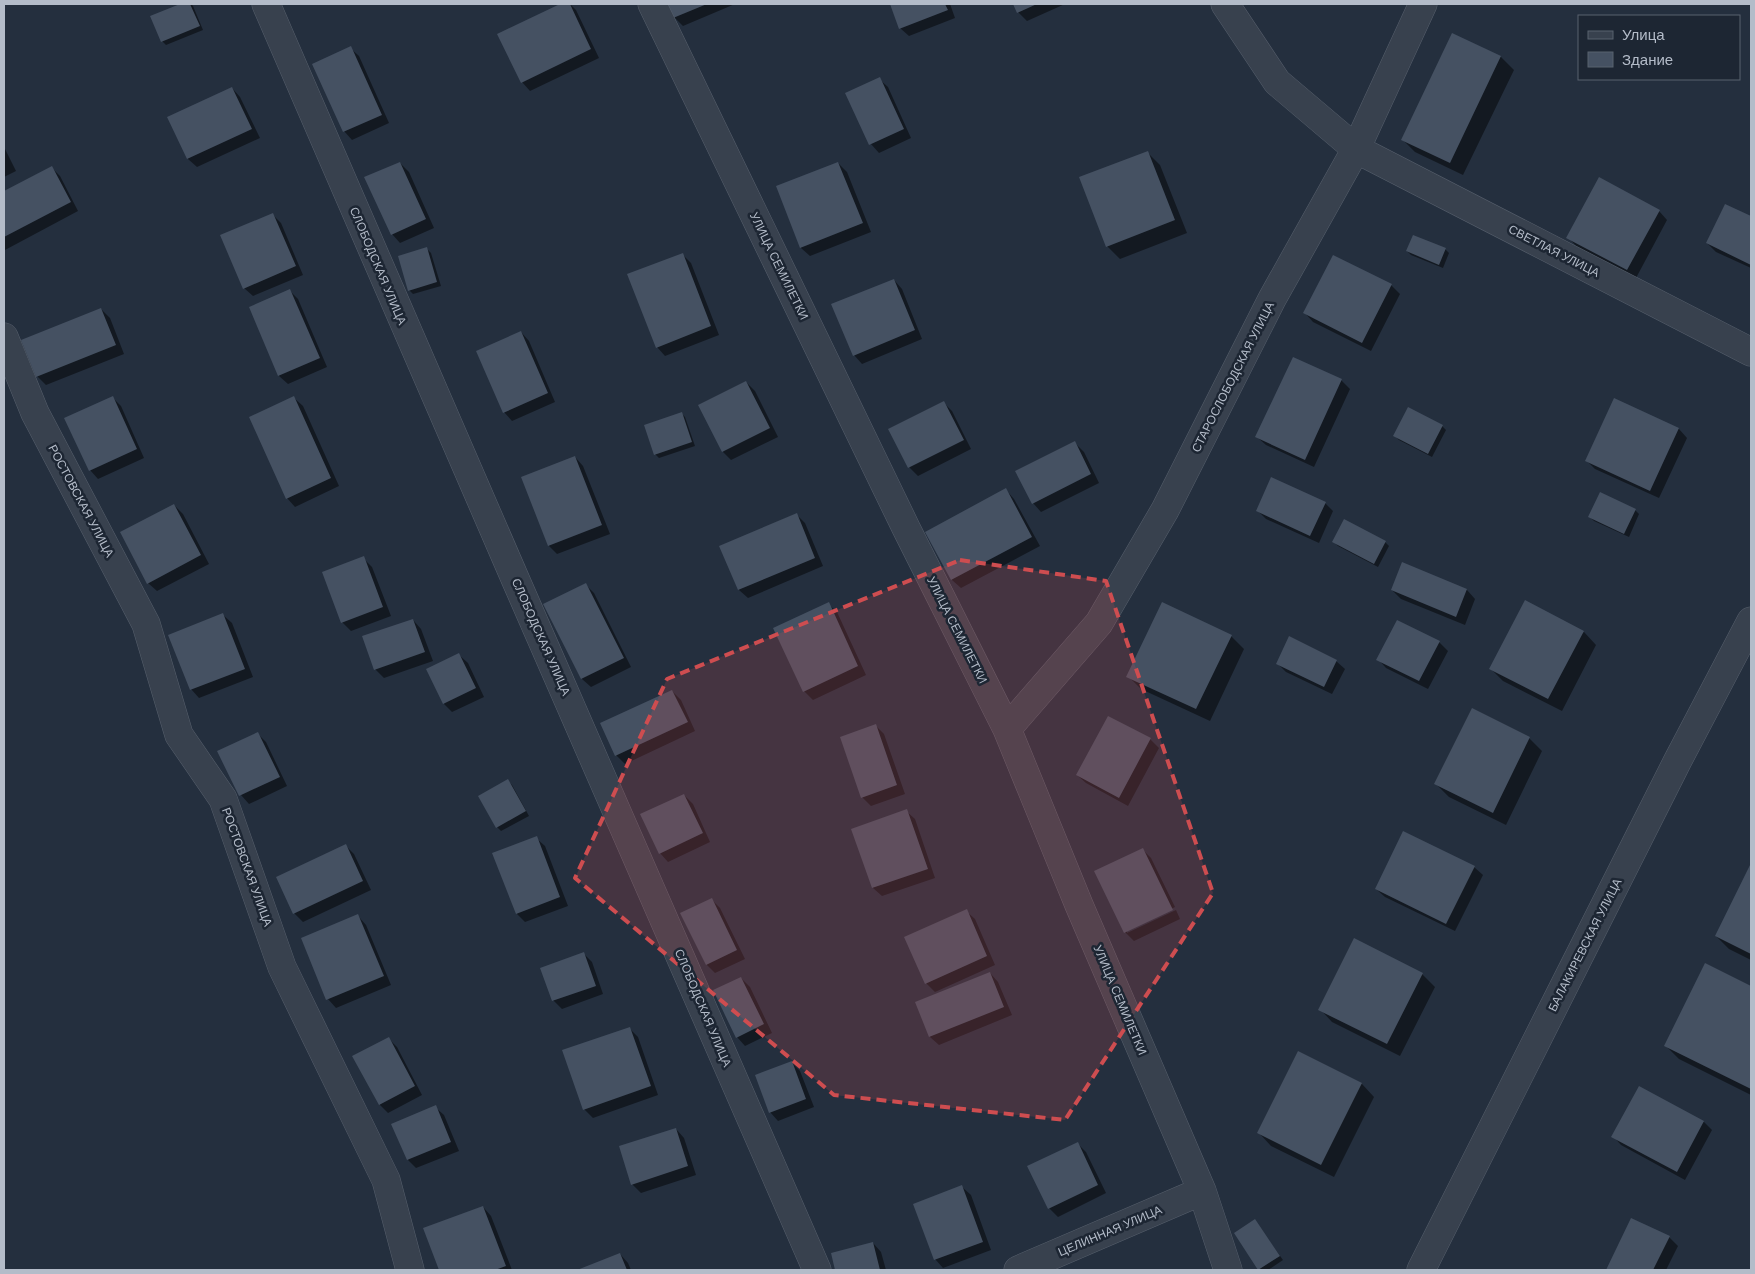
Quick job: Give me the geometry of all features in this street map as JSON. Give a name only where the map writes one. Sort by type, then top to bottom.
[{"type":"street","name":"СЛОБОДСКАЯ УЛИЦА","points":[[266,4],[396,307],[817,1270]]},
{"type":"street","name":"УЛИЦА СЕМИЛЕТКИ","points":[[652,4],[906,528],[1007,729],[1079,905],[1202,1191],[1228,1270]]},
{"type":"street","name":"СВЕТЛАЯ УЛИЦА","points":[[1225,4],[1277,82],[1356,149],[1751,352]]},
{"type":"street","name":"СТАРОСЛОБОДСКАЯ УЛИЦА","points":[[1007,729],[1099,623],[1165,510],[1272,299],[1356,149],[1423,4]]},
{"type":"street","name":"РОСТОВСКАЯ УЛИЦА","points":[[4,337],[35,413],[146,624],[178,735],[223,799],[282,967],[386,1180],[410,1270]]},
{"type":"street","name":"БАЛАКИРЕВСКАЯ УЛИЦА","points":[[1422,1270],[1678,760],[1751,621]]},
{"type":"street","name":"ЦЕЛИННАЯ УЛИЦА","points":[[1018,1270],[1202,1191]]},
{"type":"highlighted area","points":[[960,560],[1106,581],[1213,893],[1065,1120],[834,1095],[575,878],[667,679]]},
{"type":"building","points":[[180,4],[190,4],[200,26],[161,42],[150,16]]},
{"type":"building","points":[[560,4],[570,4],[591,49],[521,83],[497,34]]},
{"type":"building","points":[[667,4],[707,4],[673,18]]},
{"type":"building","points":[[890,4],[945,4],[948,10],[899,29]]},
{"type":"building","points":[[1013,4],[1037,4],[1017,13]]},
{"type":"building","points":[[1452,33],[1501,56],[1450,163],[1401,140]]},
{"type":"building","points":[[351,46],[382,115],[343,132],[312,64]]},
{"type":"building","points":[[880,77],[904,129],[869,145],[845,93]]},
{"type":"building","points":[[232,87],[252,129],[187,159],[167,117]]},
{"type":"building","points":[[1148,151],[1175,220],[1106,247],[1079,177]]},
{"type":"building","points":[[400,162],[426,219],[391,235],[364,177]]},
{"type":"building","points":[[838,162],[863,223],[800,248],[776,186]]},
{"type":"building","points":[[52,166],[71,202],[4,237],[4,191]]},
{"type":"building","points":[[1599,177],[1660,210],[1627,270],[1566,238]]},
{"type":"building","points":[[1725,204],[1751,216],[1751,265],[1706,243]]},
{"type":"building","points":[[273,213],[296,266],[243,289],[220,235]]},
{"type":"building","points":[[1413,235],[1446,248],[1439,265],[1406,251]]},
{"type":"building","points":[[427,247],[437,282],[408,291],[398,256]]},
{"type":"building","points":[[683,253],[711,326],[656,348],[627,274]]},
{"type":"building","points":[[1333,255],[1392,284],[1362,343],[1303,313]]},
{"type":"building","points":[[894,279],[915,330],[853,356],[831,304]]},
{"type":"building","points":[[290,289],[320,358],[278,376],[249,307]]},
{"type":"building","points":[[101,308],[116,345],[36,377],[21,340]]},
{"type":"building","points":[[521,331],[548,393],[503,413],[476,351]]},
{"type":"building","points":[[1293,357],[1342,379],[1305,460],[1255,437]]},
{"type":"building","points":[[746,381],[770,428],[722,452],[698,405]]},
{"type":"building","points":[[113,396],[137,449],[89,471],[64,418]]},
{"type":"building","points":[[294,396],[331,478],[286,499],[249,417]]},
{"type":"building","points":[[1614,398],[1679,428],[1650,491],[1585,461]]},
{"type":"building","points":[[944,401],[964,440],[908,468],[888,429]]},
{"type":"building","points":[[1408,407],[1443,425],[1428,454],[1393,436]]},
{"type":"building","points":[[682,412],[692,442],[654,455],[644,425]]},
{"type":"building","points":[[1075,441],[1091,474],[1032,504],[1015,471]]},
{"type":"building","points":[[575,456],[602,525],[548,546],[521,477]]},
{"type":"building","points":[[1271,477],[1326,502],[1310,536],[1256,511]]},
{"type":"building","points":[[1006,488],[1032,537],[951,580],[925,532]]},
{"type":"building","points":[[1600,492],[1636,509],[1624,534],[1588,517]]},
{"type":"building","points":[[174,504],[201,555],[147,584],[120,532]]},
{"type":"building","points":[[797,513],[815,558],[738,590],[719,546]]},
{"type":"building","points":[[1344,519],[1386,541],[1374,564],[1332,542]]},
{"type":"building","points":[[364,556],[383,607],[341,623],[322,572]]},
{"type":"building","points":[[1402,562],[1467,589],[1456,617],[1391,590]]},
{"type":"building","points":[[586,583],[624,658],[581,679],[543,604]]},
{"type":"building","points":[[1525,600],[1584,631],[1548,699],[1489,669]]},
{"type":"building","points":[[829,602],[858,666],[803,692],[773,628]]},
{"type":"building","points":[[1162,602],[1232,635],[1196,709],[1126,677]]},
{"type":"building","points":[[223,613],[245,669],[190,690],[168,635]]},
{"type":"building","points":[[413,619],[425,652],[374,670],[362,636]]},
{"type":"building","points":[[1397,620],[1440,641],[1419,681],[1376,660]]},
{"type":"building","points":[[1289,636],[1337,660],[1324,687],[1276,664]]},
{"type":"building","points":[[459,653],[476,688],[443,704],[426,669]]},
{"type":"building","points":[[672,690],[688,722],[615,756],[600,723]]},
{"type":"building","points":[[1472,708],[1530,737],[1493,813],[1434,784]]},
{"type":"building","points":[[1108,716],[1151,738],[1119,798],[1076,775]]},
{"type":"building","points":[[876,724],[897,785],[861,798],[840,737]]},
{"type":"building","points":[[258,732],[280,777],[239,796],[217,751]]},
{"type":"building","points":[[508,779],[526,811],[496,828],[478,796]]},
{"type":"building","points":[[684,794],[703,833],[659,854],[640,814]]},
{"type":"building","points":[[907,809],[928,869],[872,888],[851,829]]},
{"type":"building","points":[[1403,831],[1475,866],[1446,924],[1375,889]]},
{"type":"building","points":[[537,836],[560,897],[516,914],[492,853]]},
{"type":"building","points":[[346,844],[363,881],[293,914],[276,877]]},
{"type":"building","points":[[1143,848],[1173,910],[1124,933],[1094,871]]},
{"type":"building","points":[[1751,863],[1751,954],[1715,936]]},
{"type":"building","points":[[712,898],[737,950],[706,965],[680,913]]},
{"type":"building","points":[[967,909],[987,956],[925,984],[904,937]]},
{"type":"building","points":[[358,914],[384,976],[326,1000],[301,938]]},
{"type":"building","points":[[1354,938],[1423,973],[1387,1044],[1318,1010]]},
{"type":"building","points":[[584,952],[596,986],[552,1001],[540,968]]},
{"type":"building","points":[[1705,963],[1751,986],[1751,1089],[1664,1046]]},
{"type":"building","points":[[990,972],[1004,1007],[929,1037],[915,1002]]},
{"type":"building","points":[[741,977],[764,1024],[736,1038],[713,990]]},
{"type":"building","points":[[630,1027],[651,1086],[583,1110],[562,1050]]},
{"type":"building","points":[[389,1037],[415,1086],[379,1105],[352,1056]]},
{"type":"building","points":[[1298,1051],[1362,1083],[1321,1165],[1257,1133]]},
{"type":"building","points":[[792,1061],[806,1099],[769,1113],[755,1075]]},
{"type":"building","points":[[1639,1086],[1704,1121],[1677,1172],[1611,1137]]},
{"type":"building","points":[[436,1105],[451,1142],[407,1160],[391,1124]]},
{"type":"building","points":[[676,1128],[688,1166],[631,1185],[619,1146]]},
{"type":"building","points":[[1078,1142],[1098,1185],[1048,1209],[1027,1166]]},
{"type":"building","points":[[962,1185],[983,1242],[934,1260],[913,1204]]},
{"type":"building","points":[[483,1206],[506,1266],[495,1270],[439,1270],[423,1228]]},
{"type":"building","points":[[1631,1218],[1670,1236],[1653,1270],[1606,1270]]},
{"type":"building","points":[[1255,1219],[1280,1256],[1258,1270],[1234,1233]]},
{"type":"building","points":[[873,1242],[880,1270],[835,1270],[831,1253]]},
{"type":"building","points":[[620,1253],[627,1270],[577,1270]]}]
